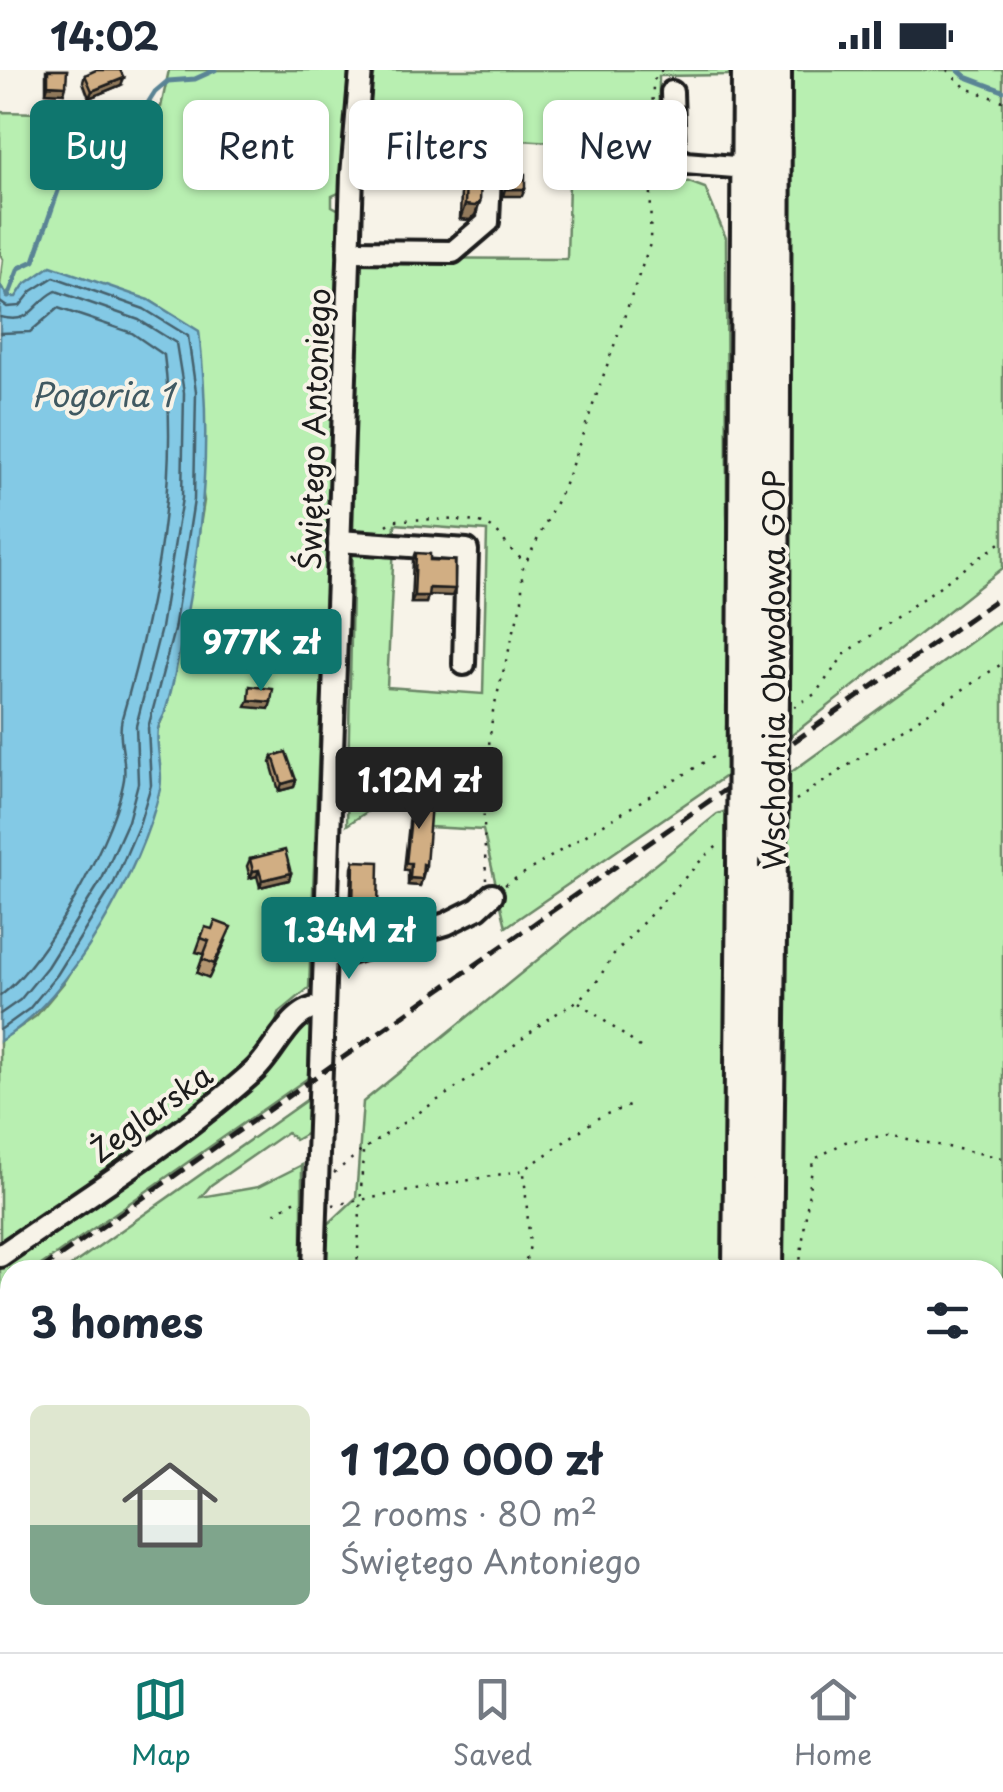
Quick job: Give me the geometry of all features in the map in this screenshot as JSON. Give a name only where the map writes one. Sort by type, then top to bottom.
[{"type":"highway","name":"Wschodnia Obwodowa GOP","points":[[748,70],[758,698],[771,852],[766,1260]]},
{"type":"highway","name":"Wschodnia Obwodowa GOP","points":[[739,1260],[744,868],[758,698],[775,70]]},
{"type":"street","name":"Świętego Antoniego","points":[[314,1260],[349,250],[361,70]]},
{"type":"street","points":[[672,92],[674,154],[685,163],[747,168]]},
{"type":"street","points":[[349,250],[453,252],[488,222],[489,190]]},
{"type":"street","points":[[339,541],[467,550],[464,664]]},
{"type":"street","points":[[325,955],[343,955],[446,924],[492,896]]},
{"type":"street","name":"Żeglarska","points":[[0,1256],[222,1098],[266,1059],[298,1016],[309,1008],[323,1007]]},
{"type":"path","points":[[492,896],[483,874],[483,796],[493,711],[522,600],[522,570],[564,487],[650,244],[653,80],[662,70]]},
{"type":"path","points":[[947,70],[966,88],[1003,101]]},
{"type":"path","points":[[786,806],[1003,663]]},
{"type":"path","points":[[317,1198],[364,1149],[472,1078],[546,1020],[578,1002],[596,983],[613,955],[705,856],[727,840]]},
{"type":"path","points":[[578,1002],[640,1047]]},
{"type":"path","points":[[275,1213],[317,1198],[361,1200],[524,1170],[601,1116],[632,1105]]},
{"type":"path","points":[[800,1260],[812,1160],[845,1142],[888,1135],[1003,1158]]},
{"type":"path","points":[[358,1260],[364,1149]]},
{"type":"path","points":[[524,1170],[530,1246],[525,1260]]},
{"type":"green space","points":[[169,70],[350,70],[341,192],[332,196],[332,206],[341,211],[309,988],[280,1012],[264,1050],[227,1084],[0,1243],[0,1041],[36,1016],[66,980],[122,889],[183,632],[204,501],[172,315],[149,300],[8,297],[0,285],[0,112],[30,113],[30,190],[163,190],[163,100]]},
{"type":"green space","points":[[375,70],[729,70],[729,75],[659,76],[659,100],[543,100],[543,141],[523,140],[523,100],[370,100]]},
{"type":"green space","points":[[788,70],[1003,70],[1003,568],[787,739]]},
{"type":"green space","points":[[687,181],[705,188],[726,238],[727,513],[733,700],[727,775],[506,927],[483,830],[429,827],[432,769],[347,825],[359,258],[567,259],[569,190],[687,190]],"holes":[[[395,524],[487,531],[483,694],[387,687]]]},
{"type":"green space","points":[[1003,619],[1003,1260],[780,1260],[786,776]]},
{"type":"green space","points":[[726,811],[730,878],[726,1260],[323,1260],[324,1228],[356,1198],[363,1102],[717,814]]},
{"type":"green space","points":[[308,1022],[314,1026],[308,1078],[48,1260],[6,1260],[260,1077],[280,1057],[300,1026]]},
{"type":"green space","points":[[308,1099],[308,1117],[313,1118],[309,1132],[295,1140],[287,1132],[211,1185],[201,1197],[258,1187],[302,1165],[302,1260],[79,1260]]},
{"type":"water","name":"Pogoria 1","points":[[51,266],[149,300],[199,331],[205,408],[204,482],[190,594],[173,685],[158,729],[161,781],[151,821],[120,893],[77,963],[27,1021],[0,1041],[0,285],[8,297],[16,297],[24,285]]},
{"type":"building","points":[[48,70],[67,70],[66,86],[48,85]]},
{"type":"building","points":[[96,70],[120,70],[124,78],[92,91],[85,75]]},
{"type":"building","points":[[466,190],[480,190],[480,202],[465,205]]},
{"type":"building","points":[[416,553],[430,554],[430,560],[455,561],[455,589],[429,588],[428,596],[414,596]]},
{"type":"building","points":[[250,686],[273,689],[271,702],[249,700]]},
{"type":"building","points":[[286,752],[296,780],[282,784],[273,756]]},
{"type":"building","points":[[414,789],[432,791],[422,879],[410,878],[411,863],[406,863]]},
{"type":"building","points":[[285,850],[291,873],[262,880],[259,870],[253,871],[250,859]]},
{"type":"building","points":[[354,861],[379,862],[378,911],[353,910]]},
{"type":"building","points":[[215,921],[231,927],[214,964],[202,959],[209,941],[201,938],[205,927],[212,929]]},
{"type":"waterway","points":[[8,297],[19,268],[34,261],[60,185],[69,179],[70,168],[85,155],[129,133],[155,92],[168,81],[195,79],[215,70]]},
{"type":"waterway","points":[[958,70],[1003,91]]},
{"type":"railway","points":[[54,1260],[1003,595]]}]
